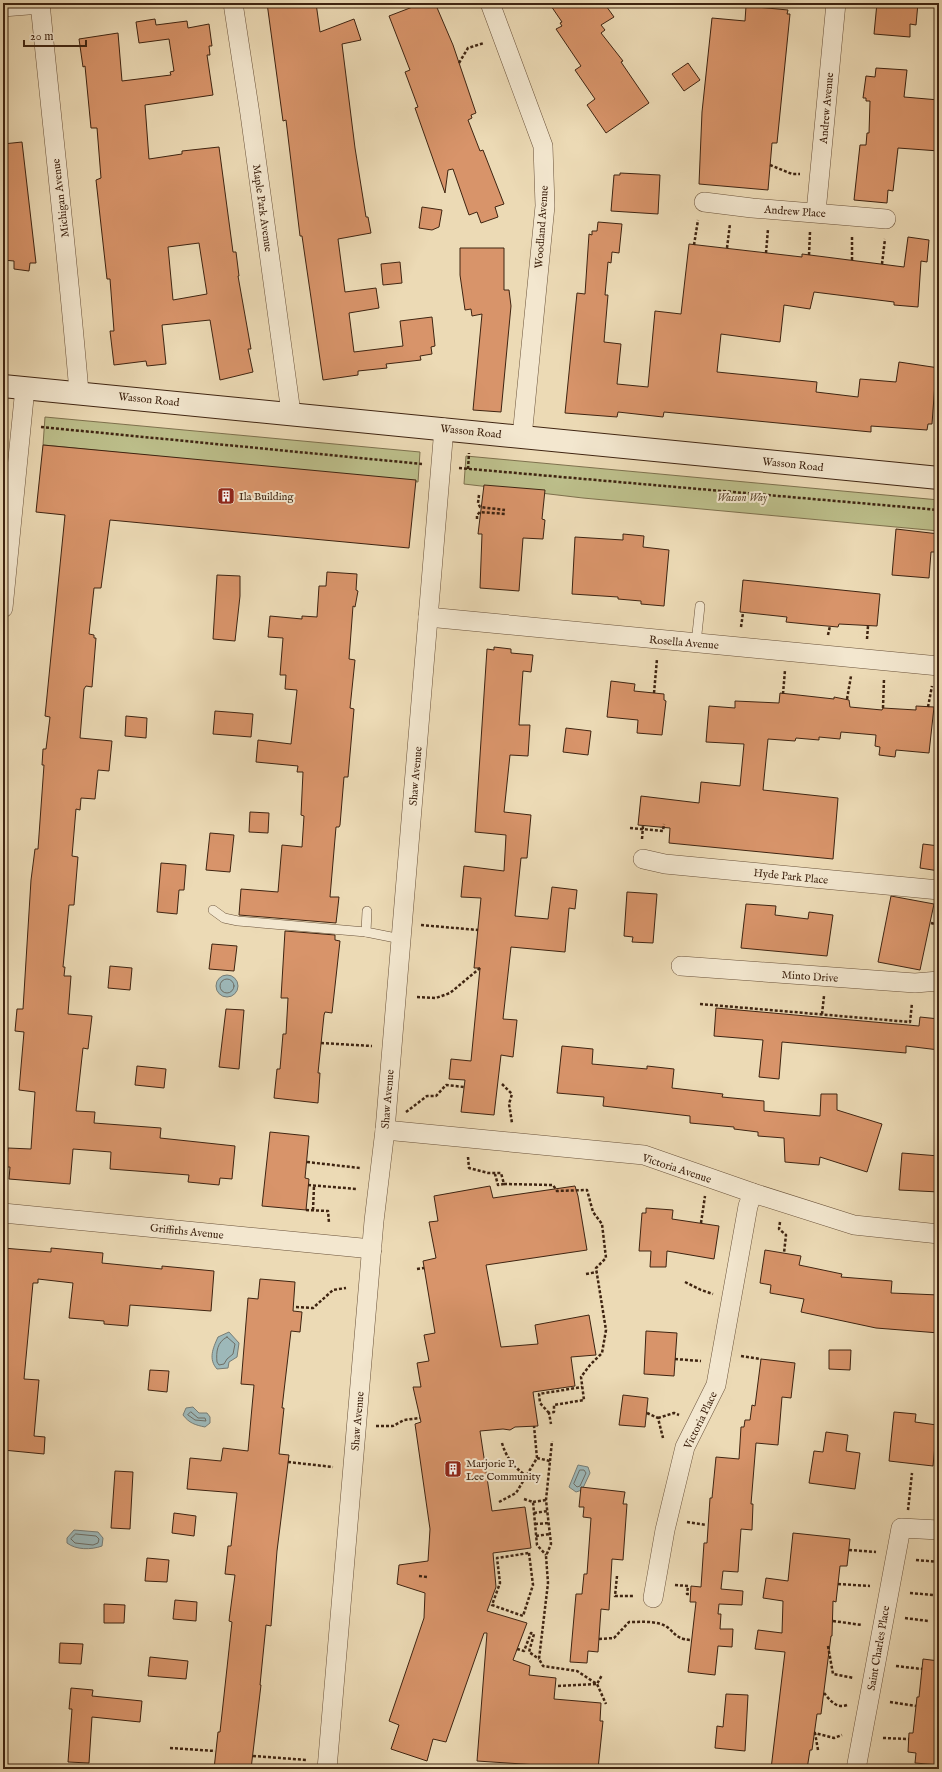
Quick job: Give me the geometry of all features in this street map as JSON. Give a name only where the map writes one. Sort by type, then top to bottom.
[{"type":"street","name":"Maple Park Avenue","points":[[233,3],[251,121],[291,413]]},
{"type":"street","name":"Woodland Avenue","points":[[490,3],[543,146],[545,206],[522,436]]},
{"type":"street","name":"Andrew Avenue","points":[[816,212],[836,3]]},
{"type":"street","name":"Michigan Avenue","points":[[41,6],[58,181],[68,258],[79,392]]},
{"type":"street","name":"Andrew Place","points":[[704,202],[752,208],[816,212],[886,219]]},
{"type":"street","name":"Wasson Road","points":[[3,386],[79,392],[939,478]]},
{"type":"street","points":[[3,608],[25,388]]},
{"type":"street","name":"Shaw Avenue","points":[[327,1769],[372,1249],[385,1130],[444,428]]},
{"type":"street","name":"Rosella Avenue","points":[[428,617],[696,643],[936,674]]},
{"type":"street","name":"Hyde Park Place","points":[[643,859],[665,864],[939,890]]},
{"type":"street","name":"Minto Drive","points":[[681,966],[914,983],[939,981]]},
{"type":"street","name":"Victoria Avenue","points":[[385,1130],[644,1155],[854,1226],[939,1234]]},
{"type":"street","name":"Victoria Place","points":[[645,1597],[665,1530],[685,1447],[716,1385],[748,1206],[753,1193]]},
{"type":"street","name":"Griffiths Avenue","points":[[3,1213],[372,1249]]},
{"type":"street","points":[[904,1520],[939,1530]]},
{"type":"street","name":"Saint Charles Place","points":[[856,1769],[904,1520]]},
{"type":"lane","points":[[3,12],[41,6]]},
{"type":"lane","points":[[696,643],[700,606]]},
{"type":"lane","points":[[213,910],[224,918],[238,921],[366,932],[402,932]]},
{"type":"lane","points":[[366,932],[367,911]]},
{"type":"path","points":[[459,62],[468,48],[485,43]]},
{"type":"path","points":[[770,165],[792,174],[801,174]]},
{"type":"path","points":[[694,245],[698,219]]},
{"type":"path","points":[[727,248],[730,223]]},
{"type":"path","points":[[809,255],[810,231]]},
{"type":"path","points":[[882,264],[885,238]]},
{"type":"path","points":[[21,424],[441,467],[939,510]]},
{"type":"path","points":[[468,469],[469,453],[476,454]]},
{"type":"path","points":[[479,495],[478,503],[480,507],[505,510]]},
{"type":"path","points":[[477,519],[477,515],[480,512],[505,514]]},
{"type":"path","points":[[828,640],[830,626]]},
{"type":"path","points":[[867,643],[868,626]]},
{"type":"path","points":[[654,693],[657,656]]},
{"type":"path","points":[[847,700],[851,674]]},
{"type":"path","points":[[928,707],[936,674]]},
{"type":"path","points":[[883,708],[884,677]]},
{"type":"path","points":[[630,828],[663,831],[664,824]]},
{"type":"path","points":[[931,922],[939,925]]},
{"type":"path","points":[[402,932],[478,930]]},
{"type":"path","points":[[413,997],[436,998],[450,993],[480,968]]},
{"type":"path","points":[[700,1004],[910,1022],[914,983]]},
{"type":"path","points":[[822,1014],[824,996]]},
{"type":"path","points":[[321,1043],[392,1049]]},
{"type":"path","points":[[502,1084],[512,1094],[509,1104],[512,1126]]},
{"type":"path","points":[[404,1114],[428,1096],[436,1096],[446,1085],[464,1087]]},
{"type":"path","points":[[468,1154],[469,1168],[495,1174],[501,1173],[504,1184]]},
{"type":"path","points":[[307,1162],[380,1169]]},
{"type":"path","points":[[495,1174],[498,1185],[553,1185],[557,1191],[587,1190],[593,1212],[602,1224],[606,1258],[596,1268],[606,1330],[602,1353],[590,1365],[582,1377],[584,1400],[554,1405],[554,1412],[549,1413]]},
{"type":"path","points":[[701,1223],[705,1196],[710,1178]]},
{"type":"path","points":[[308,1185],[378,1190]]},
{"type":"path","points":[[313,1210],[314,1186]]},
{"type":"path","points":[[306,1210],[328,1211],[328,1223]]},
{"type":"path","points":[[780,1218],[778,1229],[786,1235],[784,1253]]},
{"type":"path","points":[[417,1269],[424,1268]]},
{"type":"path","points":[[586,1274],[597,1272]]},
{"type":"path","points":[[685,1282],[700,1290],[720,1296]]},
{"type":"path","points":[[296,1307],[313,1308],[333,1290],[346,1288]]},
{"type":"path","points":[[736,1355],[760,1359]]},
{"type":"path","points":[[675,1359],[707,1362]]},
{"type":"path","points":[[551,1424],[549,1413],[540,1403],[539,1394],[582,1387]]},
{"type":"path","points":[[647,1413],[658,1418],[674,1413],[681,1415]]},
{"type":"path","points":[[375,1426],[393,1426],[404,1420],[420,1418]]},
{"type":"path","points":[[658,1418],[663,1438]]},
{"type":"path","points":[[499,1502],[516,1493],[536,1458],[534,1426]]},
{"type":"path","points":[[539,1659],[548,1583],[546,1556],[551,1544],[550,1523],[546,1500],[552,1441]]},
{"type":"path","points":[[502,1443],[505,1454],[519,1471],[527,1476]]},
{"type":"path","points":[[536,1458],[550,1461]]},
{"type":"path","points":[[288,1462],[334,1467]]},
{"type":"path","points":[[904,1520],[912,1473]]},
{"type":"path","points":[[524,1499],[533,1502],[546,1500]]},
{"type":"path","points":[[533,1502],[537,1545],[546,1556]]},
{"type":"path","points":[[534,1512],[548,1511]]},
{"type":"path","points":[[681,1521],[706,1525]]},
{"type":"path","points":[[535,1524],[550,1523]]},
{"type":"path","points":[[536,1536],[550,1534]]},
{"type":"path","points":[[849,1550],[876,1552]]},
{"type":"path","points":[[529,1553],[533,1585],[523,1616],[492,1605],[500,1583],[497,1558],[529,1553]]},
{"type":"path","points":[[916,1560],[939,1562]]},
{"type":"path","points":[[419,1576],[426,1577]]},
{"type":"path","points":[[617,1576],[615,1596],[632,1595],[645,1597]]},
{"type":"path","points":[[669,1584],[688,1586],[688,1594],[690,1594]]},
{"type":"path","points":[[838,1584],[870,1586]]},
{"type":"path","points":[[910,1593],[933,1595]]},
{"type":"path","points":[[905,1618],[928,1621]]},
{"type":"path","points":[[833,1621],[862,1625]]},
{"type":"path","points":[[599,1638],[614,1638],[629,1622],[649,1622],[663,1624],[680,1640],[691,1640]]},
{"type":"path","points":[[517,1649],[524,1651],[531,1632],[534,1634],[529,1652],[539,1659],[543,1666],[577,1671],[597,1684],[606,1704]]},
{"type":"path","points":[[828,1646],[833,1674],[872,1680]]},
{"type":"path","points":[[896,1666],[922,1669]]},
{"type":"path","points":[[597,1684],[602,1675]]},
{"type":"path","points":[[558,1686],[597,1684]]},
{"type":"path","points":[[824,1692],[834,1704],[843,1707],[849,1704],[867,1707]]},
{"type":"path","points":[[890,1702],[916,1706]]},
{"type":"path","points":[[818,1750],[815,1733],[834,1738],[843,1735]]},
{"type":"path","points":[[883,1738],[909,1739]]},
{"type":"path","points":[[170,1748],[215,1751]]},
{"type":"path","points":[[253,1756],[307,1760]]},
{"type":"green space","points":[[45,417],[420,452],[418,482],[43,445]]},
{"type":"green space","name":"Wasson Way","points":[[466,456],[939,500],[939,531],[583,498],[464,484]]},
{"type":"water","points":[[227,975],[235,978],[238,986],[235,994],[227,997],[219,994],[216,986],[219,978]]},
{"type":"water","points":[[229,1332],[239,1343],[237,1357],[229,1362],[228,1368],[217,1369],[214,1365],[212,1357],[213,1349],[218,1337]]},
{"type":"water","points":[[193,1407],[199,1413],[207,1413],[210,1417],[210,1423],[205,1427],[190,1422],[183,1415],[186,1408]]},
{"type":"water","points":[[578,1465],[588,1467],[590,1473],[582,1490],[576,1492],[569,1487]]},
{"type":"water","points":[[74,1530],[98,1532],[103,1538],[102,1546],[84,1549],[67,1543],[67,1538]]},
{"type":"building","points":[[267,3],[316,3],[320,32],[354,19],[361,40],[342,44],[355,148],[366,217],[368,217],[371,233],[338,239],[345,292],[376,288],[379,308],[349,313],[354,352],[403,346],[400,321],[432,317],[435,346],[431,347],[432,354],[420,356],[421,360],[386,364],[387,368],[358,371],[358,375],[323,380],[302,236],[300,236],[286,120],[283,121]]},
{"type":"building","points":[[423,3],[435,3],[453,45],[476,113],[471,115],[472,118],[468,120],[480,151],[483,150],[504,204],[495,207],[498,217],[481,223],[477,212],[469,215],[453,169],[448,170],[445,193],[415,108],[418,107],[405,72],[410,70],[389,16]]},
{"type":"building","points":[[549,3],[604,3],[614,17],[601,25],[605,30],[601,33],[623,61],[621,62],[649,103],[606,133],[587,105],[595,99],[575,70],[581,66],[556,29],[562,26],[560,23],[562,22]]},
{"type":"building","points":[[877,3],[918,3],[916,25],[910,24],[910,37],[874,34]]},
{"type":"building","points":[[746,6],[788,10],[787,14],[790,14],[777,143],[772,143],[768,190],[699,184],[702,112],[712,18],[745,21]]},
{"type":"building","points":[[155,19],[156,25],[187,21],[188,28],[209,24],[212,46],[209,46],[210,55],[207,55],[213,95],[145,105],[149,159],[182,154],[182,151],[219,147],[233,252],[236,252],[238,276],[251,349],[248,349],[253,372],[220,380],[210,320],[162,325],[166,364],[147,366],[146,361],[114,365],[110,331],[114,331],[110,279],[107,279],[96,180],[101,178],[97,128],[91,128],[85,66],[83,67],[79,39],[118,33],[122,81],[171,75],[170,72],[174,71],[169,39],[139,43],[136,22]],"holes":[[[199,243],[207,294],[173,300],[168,247]]]},
{"type":"building","points":[[688,63],[700,80],[684,91],[672,74]]},
{"type":"building","points":[[876,68],[907,70],[904,97],[939,100],[939,151],[898,148],[893,191],[888,190],[887,203],[854,200],[860,145],[866,145],[867,133],[869,133],[870,101],[866,101],[866,98],[863,98],[866,76],[875,77]]},
{"type":"building","points":[[22,142],[36,263],[30,263],[29,271],[14,269],[14,261],[3,260],[3,144]]},
{"type":"building","points":[[620,173],[660,175],[658,214],[611,211],[614,175],[620,175]]},
{"type":"building","points":[[422,207],[442,210],[439,227],[432,230],[419,228]]},
{"type":"building","points":[[598,222],[622,224],[619,253],[612,252],[611,263],[608,262],[605,295],[608,295],[604,342],[621,344],[617,384],[648,387],[655,311],[681,314],[689,244],[802,257],[802,254],[904,267],[908,237],[929,240],[927,262],[921,261],[918,307],[894,305],[894,302],[814,292],[810,309],[784,305],[780,342],[721,334],[717,372],[817,382],[816,392],[858,397],[860,379],[896,382],[899,362],[939,368],[939,384],[935,383],[932,424],[928,424],[927,430],[871,426],[871,432],[664,412],[663,417],[618,412],[617,417],[565,413],[577,293],[585,294],[589,234],[592,235],[592,231],[597,231]]},
{"type":"building","points":[[460,248],[504,248],[504,290],[509,290],[511,306],[501,412],[473,410],[482,314],[472,316],[471,309],[465,310],[460,275]]},
{"type":"building","points":[[400,262],[402,283],[383,285],[381,264]]},
{"type":"building","points":[[43,445],[416,480],[409,548],[110,520],[101,588],[94,588],[89,634],[94,635],[94,638],[96,638],[92,687],[86,686],[84,689],[80,738],[112,741],[109,771],[98,770],[95,799],[81,798],[80,810],[76,809],[72,856],[78,857],[74,905],[69,905],[63,967],[65,967],[64,976],[71,976],[68,1014],[92,1016],[88,1049],[83,1048],[76,1111],[95,1112],[94,1123],[161,1128],[160,1138],[235,1146],[232,1179],[220,1178],[219,1185],[188,1182],[189,1175],[110,1169],[111,1152],[73,1149],[70,1184],[9,1179],[10,1167],[6,1167],[8,1148],[31,1149],[35,1092],[19,1090],[24,1032],[15,1031],[17,1009],[23,1009],[31,880],[35,849],[38,849],[44,765],[42,765],[43,749],[46,749],[50,717],[45,716],[65,515],[36,512]]},
{"type":"building","points":[[484,485],[545,490],[542,519],[545,520],[543,539],[523,538],[519,591],[480,588],[482,534],[478,534]]},
{"type":"building","points":[[896,529],[939,534],[939,552],[931,552],[929,578],[892,575]]},
{"type":"building","points":[[623,534],[644,536],[643,547],[669,550],[664,606],[641,604],[641,601],[618,599],[618,597],[572,594],[575,537],[623,540]]},
{"type":"building","points":[[327,572],[357,574],[356,590],[358,591],[355,607],[353,606],[349,659],[355,660],[350,708],[354,709],[348,777],[344,777],[340,825],[339,827],[336,827],[330,897],[339,897],[336,923],[239,915],[241,889],[278,892],[282,845],[302,847],[304,816],[301,815],[303,772],[297,772],[298,766],[256,762],[258,740],[291,744],[297,690],[285,689],[286,675],[280,675],[283,638],[268,637],[270,616],[302,619],[302,616],[317,617],[319,586],[326,586]]},
{"type":"building","points":[[217,575],[240,576],[240,596],[235,641],[213,639]]},
{"type":"building","points":[[743,580],[880,594],[877,626],[839,624],[838,627],[786,622],[787,617],[740,612]]},
{"type":"building","points":[[494,647],[511,649],[511,653],[533,655],[531,672],[523,671],[519,725],[530,725],[528,756],[510,755],[504,812],[531,815],[527,858],[521,858],[515,916],[548,919],[552,887],[577,890],[575,909],[569,908],[565,952],[511,947],[503,1019],[517,1020],[513,1057],[501,1055],[494,1115],[461,1112],[465,1080],[449,1079],[451,1059],[471,1061],[480,968],[474,968],[481,898],[461,897],[464,866],[504,871],[506,835],[475,832],[487,649],[494,650]]},
{"type":"building","points":[[611,681],[635,684],[634,691],[664,694],[664,700],[666,701],[662,735],[637,733],[638,720],[607,717]]},
{"type":"building","points":[[780,693],[834,699],[834,697],[849,700],[850,707],[882,710],[883,708],[916,710],[916,706],[934,707],[929,753],[896,750],[895,757],[879,755],[880,747],[875,746],[876,735],[841,732],[840,739],[819,737],[819,740],[796,738],[795,741],[768,739],[763,790],[838,798],[833,859],[669,843],[670,828],[638,825],[641,796],[699,803],[701,782],[740,786],[744,744],[706,742],[709,706],[735,708],[735,701],[779,703]]},
{"type":"building","points":[[215,711],[253,714],[251,737],[213,734]]},
{"type":"building","points":[[126,716],[147,718],[146,738],[125,736]]},
{"type":"building","points":[[566,728],[591,731],[588,755],[563,752]]},
{"type":"building","points":[[250,812],[269,813],[268,833],[249,832]]},
{"type":"building","points":[[210,833],[234,835],[230,872],[206,870]]},
{"type":"building","points":[[923,844],[939,846],[939,871],[920,868]]},
{"type":"building","points":[[161,863],[186,865],[184,890],[179,890],[177,914],[157,912]]},
{"type":"building","points":[[627,892],[657,894],[653,943],[632,942],[633,937],[624,936]]},
{"type":"building","points":[[891,896],[934,904],[920,970],[878,962]]},
{"type":"building","points":[[746,904],[776,906],[775,915],[808,919],[809,912],[833,915],[827,956],[741,948]]},
{"type":"building","points":[[285,931],[335,935],[335,940],[340,941],[332,1013],[325,1012],[324,1015],[318,1073],[320,1073],[318,1103],[274,1098],[277,1069],[280,1069],[283,1034],[286,1034],[288,998],[281,998]]},
{"type":"building","points":[[212,944],[237,946],[234,971],[209,969]]},
{"type":"building","points":[[110,966],[132,968],[130,990],[108,988]]},
{"type":"building","points":[[716,1008],[919,1026],[920,1017],[939,1019],[939,1050],[906,1046],[906,1053],[782,1042],[779,1079],[759,1077],[763,1040],[714,1036]]},
{"type":"building","points":[[226,1009],[244,1010],[239,1069],[219,1067]]},
{"type":"building","points":[[562,1046],[593,1049],[592,1064],[647,1069],[647,1066],[674,1069],[672,1088],[723,1094],[722,1097],[764,1101],[764,1111],[820,1116],[821,1094],[837,1094],[837,1110],[882,1124],[867,1172],[820,1157],[819,1165],[785,1162],[784,1138],[758,1136],[758,1132],[734,1129],[734,1127],[690,1123],[690,1116],[603,1106],[604,1097],[557,1093]]},
{"type":"building","points":[[137,1066],[166,1069],[164,1088],[135,1085]]},
{"type":"building","points":[[270,1132],[309,1136],[305,1178],[309,1179],[306,1210],[262,1206]]},
{"type":"building","points":[[902,1153],[939,1156],[939,1192],[899,1190]]},
{"type":"building","name":"Marjorie P. Lee Community","points":[[490,1186],[493,1198],[575,1186],[578,1196],[587,1250],[486,1265],[501,1347],[538,1344],[535,1325],[589,1315],[596,1355],[571,1357],[575,1386],[533,1392],[538,1426],[515,1427],[510,1430],[503,1429],[480,1431],[492,1511],[525,1507],[531,1548],[493,1553],[496,1587],[487,1611],[527,1623],[513,1660],[530,1666],[529,1675],[556,1678],[554,1699],[601,1703],[600,1721],[603,1721],[598,1769],[477,1761],[487,1633],[484,1633],[446,1742],[433,1739],[427,1761],[391,1749],[399,1725],[389,1721],[424,1618],[425,1593],[397,1584],[399,1565],[428,1561],[430,1529],[415,1424],[421,1422],[413,1387],[421,1387],[417,1363],[429,1361],[424,1335],[435,1333],[423,1261],[436,1258],[429,1222],[438,1221],[434,1196]]},
{"type":"building","points":[[646,1208],[673,1210],[672,1219],[719,1226],[714,1259],[667,1251],[666,1267],[650,1267],[651,1251],[639,1251],[642,1213],[646,1213]]},
{"type":"building","points":[[3,1248],[51,1252],[51,1248],[103,1253],[102,1263],[162,1269],[162,1266],[214,1271],[211,1311],[130,1305],[128,1326],[104,1324],[104,1321],[69,1318],[73,1283],[38,1279],[38,1283],[33,1283],[24,1379],[39,1380],[34,1436],[45,1437],[44,1454],[3,1450]]},
{"type":"building","points":[[765,1250],[801,1256],[799,1265],[842,1274],[841,1277],[892,1281],[891,1293],[939,1295],[939,1333],[876,1328],[801,1312],[804,1299],[770,1293],[771,1285],[760,1283]]},
{"type":"building","points":[[260,1279],[295,1282],[293,1311],[302,1312],[300,1332],[291,1331],[282,1408],[284,1408],[279,1454],[289,1455],[277,1551],[271,1626],[266,1625],[261,1685],[251,1769],[214,1769],[218,1732],[220,1732],[232,1622],[229,1621],[235,1575],[225,1574],[228,1546],[231,1546],[237,1493],[187,1489],[190,1458],[221,1461],[223,1448],[248,1451],[254,1385],[241,1384],[248,1298],[258,1299]]},
{"type":"building","points":[[646,1331],[677,1333],[674,1376],[644,1374]]},
{"type":"building","points":[[829,1350],[851,1350],[850,1370],[829,1369]]},
{"type":"building","points":[[761,1359],[795,1363],[791,1398],[782,1397],[778,1445],[756,1443],[751,1504],[753,1504],[752,1530],[741,1529],[738,1572],[723,1571],[721,1589],[743,1591],[742,1605],[719,1604],[718,1614],[721,1614],[720,1629],[733,1629],[732,1647],[718,1646],[715,1675],[688,1672],[696,1602],[690,1602],[691,1586],[701,1587],[704,1543],[707,1543],[710,1498],[712,1498],[716,1457],[739,1459],[741,1427],[744,1427],[745,1420],[750,1420],[752,1405],[755,1406]]},
{"type":"building","points":[[150,1370],[169,1371],[167,1392],[148,1390]]},
{"type":"building","points":[[623,1395],[648,1398],[645,1427],[619,1425]]},
{"type":"building","points":[[894,1412],[916,1414],[915,1422],[937,1425],[933,1466],[889,1461]]},
{"type":"building","points":[[826,1432],[848,1435],[846,1451],[860,1453],[855,1489],[809,1483],[814,1451],[823,1452]]},
{"type":"building","points":[[115,1471],[133,1472],[130,1529],[111,1528]]},
{"type":"building","points":[[581,1487],[625,1492],[623,1504],[627,1504],[623,1560],[612,1559],[609,1610],[601,1609],[598,1652],[588,1651],[587,1663],[570,1662],[576,1594],[582,1594],[584,1574],[587,1574],[591,1518],[583,1517],[584,1507],[579,1507]]},
{"type":"building","points":[[174,1513],[196,1516],[194,1536],[172,1533]]},
{"type":"building","points":[[793,1533],[850,1539],[847,1566],[840,1566],[836,1602],[833,1601],[832,1636],[821,1714],[817,1714],[812,1750],[810,1750],[807,1769],[771,1769],[785,1652],[755,1649],[758,1630],[782,1633],[783,1601],[763,1598],[766,1578],[788,1581]]},
{"type":"building","points":[[147,1558],[169,1560],[167,1582],[145,1581]]},
{"type":"building","points":[[175,1600],[197,1602],[196,1621],[173,1619]]},
{"type":"building","points":[[104,1604],[125,1605],[124,1623],[104,1623]]},
{"type":"building","points":[[60,1643],[83,1644],[81,1664],[59,1663]]},
{"type":"building","points":[[150,1657],[188,1661],[186,1679],[148,1676]]},
{"type":"building","points":[[923,1659],[939,1661],[939,1765],[915,1763],[916,1753],[908,1752],[909,1733],[913,1733],[917,1697],[919,1697]]},
{"type":"building","points":[[71,1688],[93,1690],[92,1696],[142,1701],[140,1722],[92,1717],[89,1763],[68,1762],[72,1709],[69,1709]]},
{"type":"building","points":[[726,1694],[748,1695],[745,1751],[715,1748],[717,1726],[723,1727]]},
{"type":"place","name":"Ila Building","points":[[226,496]]},
{"type":"place","name":"Marjorie P. Lee Community","points":[[453,1469]]}]
